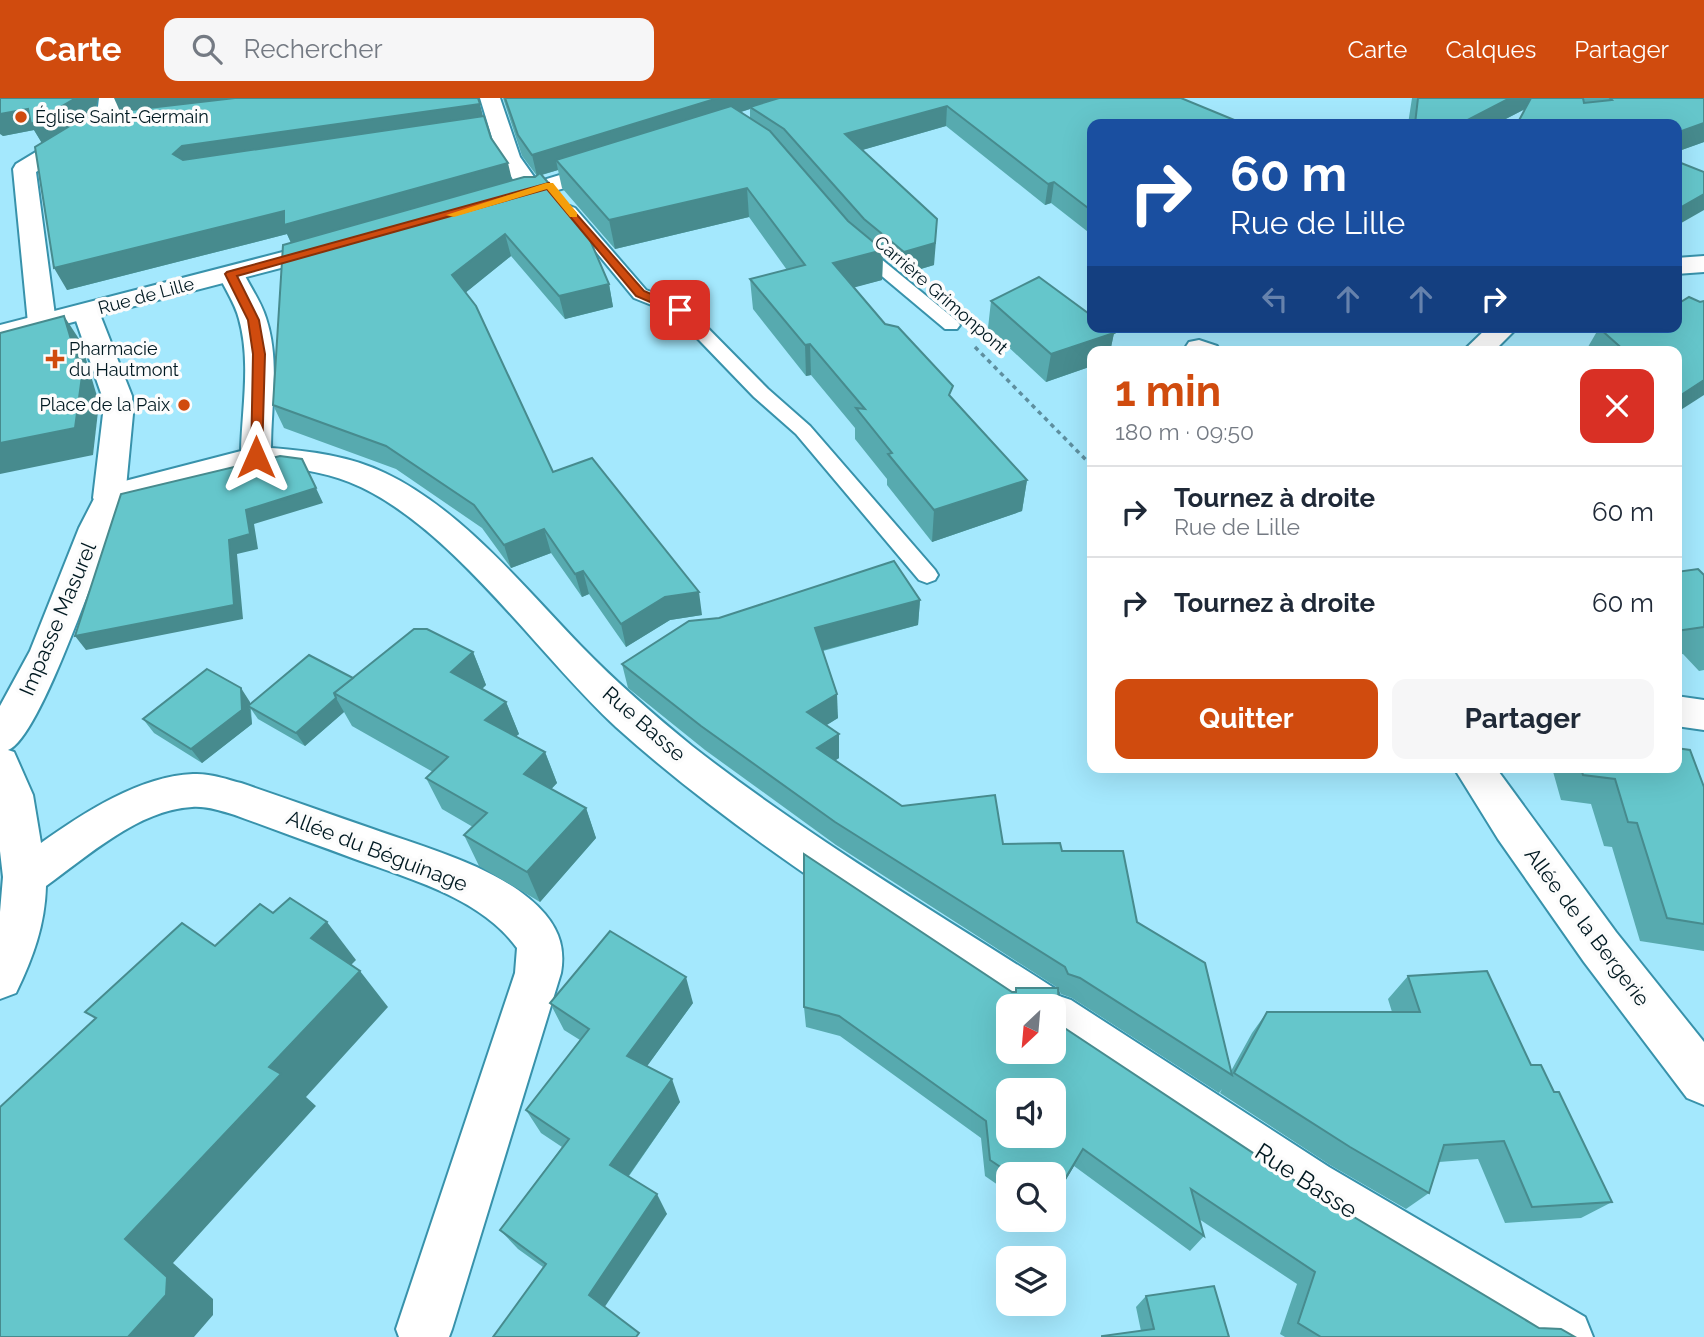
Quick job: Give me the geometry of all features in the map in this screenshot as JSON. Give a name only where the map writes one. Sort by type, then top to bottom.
[{"type":"street","points":[[0,165],[24,169],[95,127],[110,113],[109,98]]},
{"type":"street","points":[[490,98],[493,130],[509,157],[541,188]]},
{"type":"street","points":[[95,127],[126,125]]},
{"type":"street","points":[[478,207],[625,162]]},
{"type":"street","points":[[24,169],[43,323]]},
{"type":"street","name":"Rue de Lille","points":[[0,333],[352,242]]},
{"type":"street","points":[[1682,266],[1704,264]]},
{"type":"street","points":[[86,312],[117,397],[118,414],[109,498],[132,489],[256,457],[259,354],[253,320],[231,274]]},
{"type":"street","points":[[1483,346],[1498,333]]},
{"type":"street","name":"Rue Basse","points":[[256,457],[288,458],[349,471],[387,487],[488,568],[598,686],[650,734],[805,850],[1022,994]]},
{"type":"street","name":"Impasse Masurel","points":[[0,737],[19,710],[44,663],[109,498]]},
{"type":"street","points":[[598,686],[630,665]]},
{"type":"street","points":[[1682,712],[1704,715]]},
{"type":"street","points":[[0,763],[13,795],[25,877],[24,908],[19,931],[0,978]]},
{"type":"street","name":"Allée de la Bergerie","points":[[1478,773],[1600,947],[1704,1082]]},
{"type":"street","name":"Allée du Béguinage","points":[[25,877],[124,813],[157,798],[189,790],[212,792],[253,804],[438,871],[468,885],[533,930],[541,950],[538,973],[424,1329]]},
{"type":"street","name":"Rue Basse","points":[[1066,1024],[1311,1185],[1565,1337]]},
{"type":"lane","points":[[541,188],[640,293],[680,310],[761,393],[803,430],[927,575]]},
{"type":"lane","name":"Carrière Grimonpont","points":[[846,235],[951,325]]},
{"type":"path","name":"Carrière Grimonpont","points":[[951,325],[1087,461]]},
{"type":"building","points":[[0,98],[76,98],[31,124],[28,109],[0,114]]},
{"type":"building","points":[[235,98],[478,98],[480,104],[182,146],[173,154],[183,160],[484,116],[491,138],[508,163],[284,225],[284,211],[54,268],[35,147],[88,115]]},
{"type":"building","points":[[505,98],[718,98],[532,155],[518,135]]},
{"type":"building","points":[[779,98],[1181,98],[1232,119],[1087,119],[1087,207],[1054,182],[1048,184],[947,106],[845,134],[937,219],[935,243],[904,252],[864,219],[784,129],[750,107]]},
{"type":"building","points":[[1418,98],[1510,98],[1470,119],[1416,119]]},
{"type":"building","points":[[1531,98],[1583,98],[1584,103],[1612,100],[1610,98],[1704,98],[1704,123],[1682,131],[1682,119],[1520,119]]},
{"type":"building","points":[[731,106],[770,131],[848,221],[883,250],[833,263],[885,324],[898,327],[953,386],[949,395],[1027,480],[934,510],[888,454],[892,453],[856,408],[865,409],[810,344],[805,345],[750,279],[805,265],[747,188],[609,220],[556,160]]},
{"type":"building","points":[[1682,163],[1704,172],[1704,194],[1682,207]]},
{"type":"building","points":[[540,173],[590,232],[587,233],[609,284],[559,296],[505,234],[452,275],[476,306],[553,472],[592,458],[699,592],[665,597],[621,624],[583,571],[575,574],[544,529],[504,545],[474,505],[386,446],[273,405],[283,245],[524,177],[535,177]]},
{"type":"building","points":[[1039,277],[1087,312],[1087,333],[1114,333],[1051,354],[991,301]]},
{"type":"building","points":[[1689,297],[1704,301],[1704,380],[1682,394],[1682,346],[1619,346],[1605,333],[1682,333],[1682,301]]},
{"type":"building","points":[[64,316],[82,376],[75,428],[0,443],[0,333]]},
{"type":"building","points":[[280,456],[302,459],[316,488],[246,510],[250,534],[229,540],[234,605],[75,636],[121,494]]},
{"type":"building","points":[[894,561],[920,600],[815,628],[837,694],[807,712],[839,734],[817,748],[902,806],[995,795],[1003,844],[1060,843],[1062,851],[1123,851],[1137,922],[1205,963],[1232,1075],[1080,978],[1068,974],[1065,967],[835,822],[701,726],[622,664],[689,621],[719,618]]},
{"type":"building","points":[[1698,569],[1704,575],[1704,627],[1682,630],[1682,571]]},
{"type":"building","points":[[414,629],[427,629],[473,652],[451,672],[506,702],[485,720],[545,752],[524,774],[586,808],[527,872],[464,835],[487,813],[426,778],[448,757],[334,693]]},
{"type":"building","points":[[309,655],[353,678],[334,693],[336,698],[296,733],[248,706]]},
{"type":"building","points":[[207,669],[241,688],[242,710],[191,749],[143,719]]},
{"type":"building","points":[[1682,749],[1690,750],[1704,787],[1704,924],[1667,918],[1637,823],[1628,822],[1615,779],[1583,775],[1682,773]]},
{"type":"building","points":[[804,854],[1012,992],[1016,992],[1016,988],[1058,988],[1058,994],[996,994],[996,1064],[1066,1064],[1066,1029],[1309,1190],[1539,1328],[1561,1329],[1575,1337],[1321,1337],[1298,1323],[1315,1272],[1191,1189],[1204,1236],[1083,1149],[1066,1177],[1066,1162],[996,1164],[990,1160],[986,1121],[839,1016],[804,1007]]},
{"type":"building","points":[[290,898],[327,922],[311,938],[360,971],[269,1067],[281,1074],[125,1239],[167,1277],[166,1295],[128,1337],[0,1337],[0,1107],[96,1018],[85,1012],[182,923],[215,946],[260,904],[273,913]]},
{"type":"building","points":[[610,931],[686,977],[627,1056],[672,1079],[610,1165],[657,1194],[589,1295],[639,1333],[636,1337],[493,1337],[546,1264],[500,1230],[569,1139],[526,1110],[589,1029],[550,1003]]},
{"type":"building","points":[[1487,971],[1531,1065],[1541,1065],[1554,1092],[1559,1092],[1612,1202],[1532,1207],[1504,1141],[1444,1145],[1429,1193],[1350,1147],[1234,1073],[1267,1012],[1420,1012],[1408,976]]},
{"type":"building","points":[[1214,1286],[1229,1337],[1102,1337],[1154,1329],[1146,1296]]},
{"type":"slow traffic","points":[[451,215],[549,186],[573,215]]},
{"type":"place","name":"Église Saint-Germain","points":[[21,117]]},
{"type":"place","name":"Pharmacie du Hautmont","points":[[55,359]]},
{"type":"place","name":"Place de la Paix","points":[[184,405]]},
{"type":"route","points":[[256,457],[259,354],[253,320],[231,274],[549,186],[640,293],[680,310]]}]
